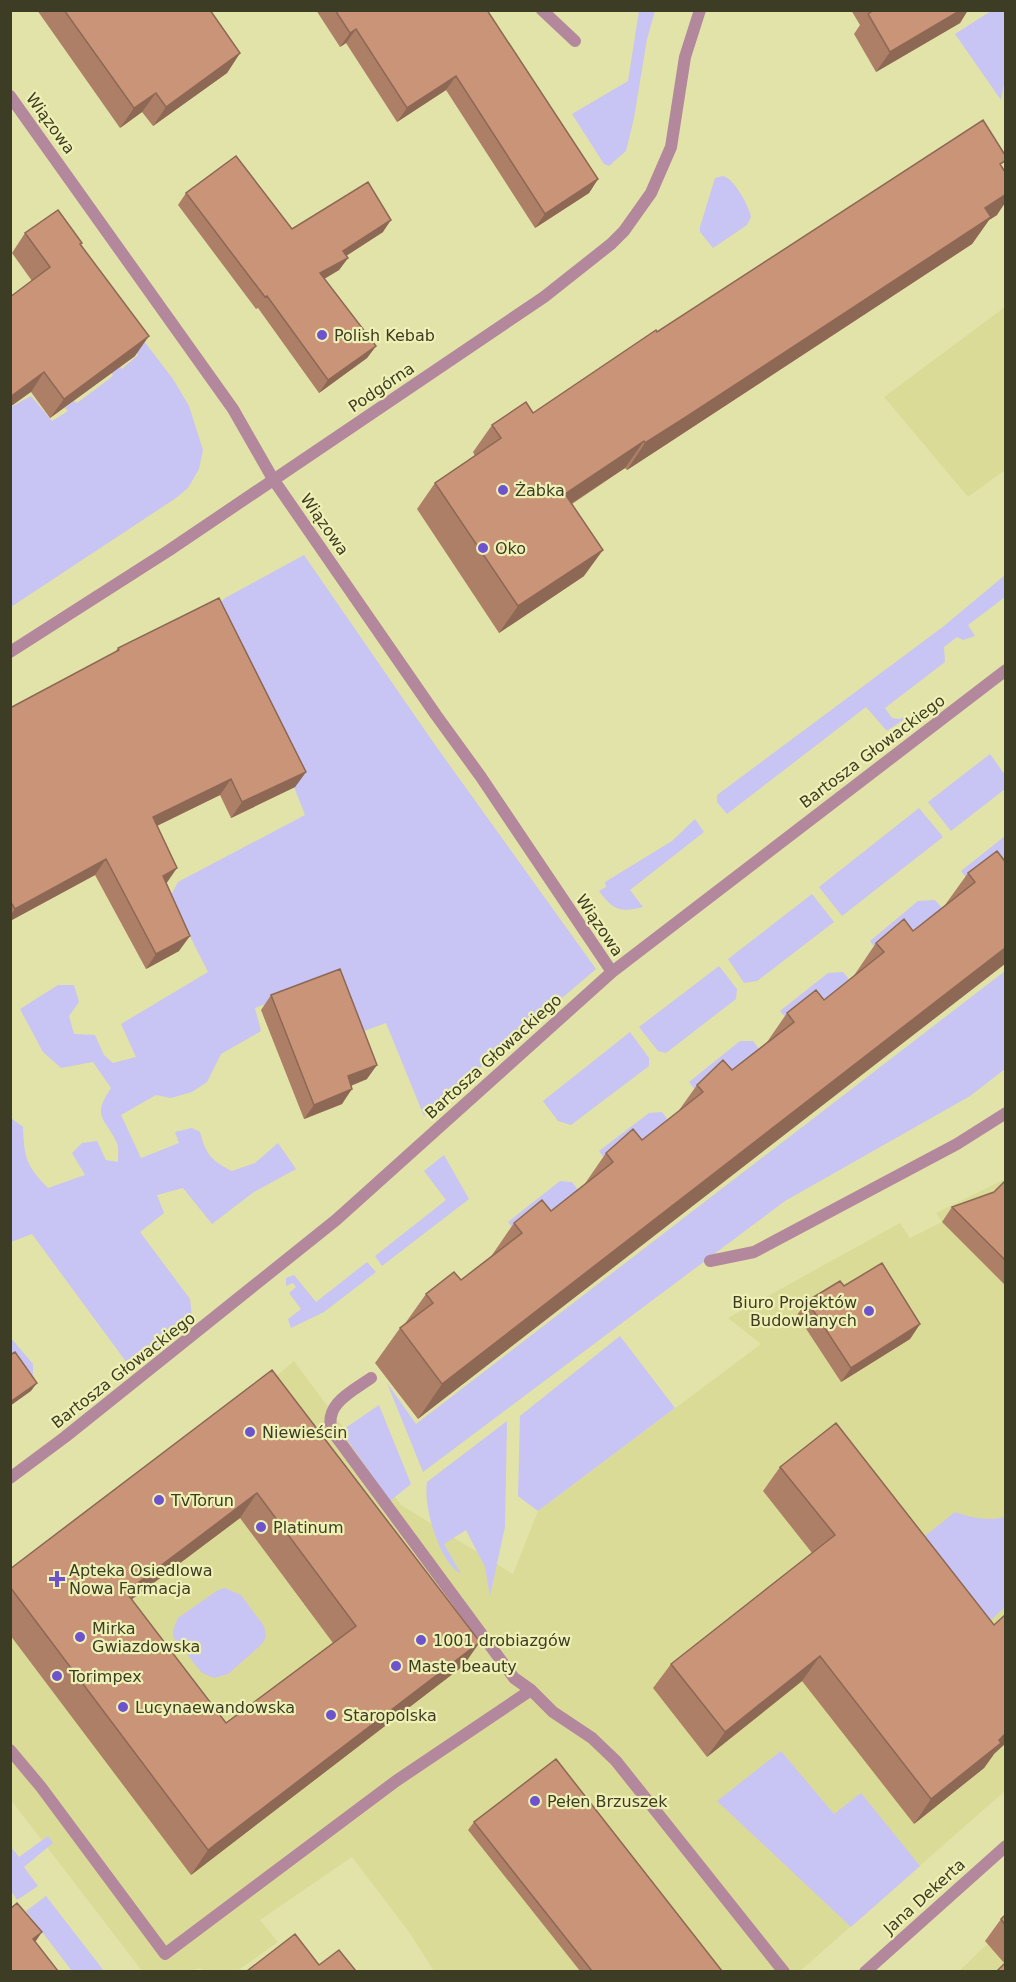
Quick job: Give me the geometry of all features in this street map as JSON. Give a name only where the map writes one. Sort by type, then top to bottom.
[{"type":"street","points":[[542,10],[575,41]]},
{"type":"street","name":"Podgórna","points":[[10,652],[168,550],[544,297],[598,255],[624,231],[657,182],[671,147],[686,57],[700,10]]},
{"type":"street","name":"Wiązowa","points":[[10,96],[236,415],[273,478],[435,715],[481,777],[612,972]]},
{"type":"street","name":"Bartosza Głowackiego","points":[[10,1478],[65,1437],[336,1220],[612,972],[1005,670]]},
{"type":"street","points":[[710,1260],[754,1252],[957,1144],[987,1127],[1005,1113]]},
{"type":"street","points":[[372,1378],[333,1408],[330,1422],[332,1431],[514,1678],[531,1690],[553,1712],[592,1738],[616,1761],[784,1971]]},
{"type":"street","points":[[10,1750],[41,1787],[165,1954],[396,1781],[531,1690]]},
{"type":"street","name":"Jana Dekerta","points":[[865,1971],[1005,1845]]},
{"type":"shaded area","points":[[639,11],[655,11],[647,39],[626,151],[609,166],[604,164],[572,114],[628,81]]},
{"type":"shaded area","points":[[991,11],[1005,11],[1005,78],[1001,100],[955,34]]},
{"type":"shaded area","points":[[723,176],[736,187],[751,217],[747,225],[713,248],[700,232],[700,227],[715,178]]},
{"type":"shaded area","points":[[87,284],[101,285],[173,379],[189,406],[203,450],[199,469],[188,488],[176,498],[11,607],[11,407],[31,396],[52,421],[68,411],[65,408],[74,401],[77,403],[113,376],[111,372],[119,366],[122,369],[138,355]]},
{"type":"shaded area","points":[[1005,307],[1005,470],[968,497],[884,397]]},
{"type":"shaded area","points":[[304,555],[433,742],[596,969],[424,1116],[386,1023],[353,1035],[333,978],[255,1008],[261,1031],[221,1054],[207,1082],[192,1092],[171,1098],[156,1095],[121,1115],[141,1158],[179,1143],[175,1132],[192,1128],[200,1132],[211,1156],[219,1164],[232,1171],[255,1163],[278,1143],[296,1169],[254,1192],[212,1224],[183,1188],[157,1195],[164,1213],[140,1232],[190,1299],[192,1316],[164,1346],[142,1364],[127,1363],[32,1234],[11,1242],[11,1118],[23,1127],[24,1147],[28,1161],[35,1174],[48,1188],[85,1175],[72,1153],[82,1143],[97,1141],[106,1160],[118,1162],[117,1143],[101,1112],[111,1088],[93,1062],[61,1068],[43,1052],[20,1009],[58,985],[74,985],[79,1002],[69,1016],[74,1034],[95,1035],[104,1055],[113,1063],[136,1057],[121,1024],[208,972],[170,897],[178,882],[305,815],[291,779],[208,614],[225,598]]},
{"type":"shaded area","points":[[1005,575],[1005,597],[968,625],[975,636],[963,640],[957,637],[944,647],[945,662],[885,708],[892,718],[900,719],[905,716],[906,718],[886,730],[866,707],[727,814],[717,802],[717,795],[944,626]]},
{"type":"shaded area","points":[[990,754],[1005,775],[1005,789],[951,831],[928,802]]},
{"type":"shaded area","points":[[919,808],[943,837],[842,916],[819,887]]},
{"type":"shaded area","points":[[695,819],[704,832],[630,890],[643,907],[623,910],[613,906],[599,891],[606,887],[605,882],[672,841]]},
{"type":"shaded area","points":[[1005,836],[1005,875],[980,895],[961,871]]},
{"type":"shaded area","points":[[812,894],[834,922],[757,981],[744,983],[728,959]]},
{"type":"shaded area","points":[[935,900],[950,917],[879,954],[870,941],[918,901]]},
{"type":"shaded area","points":[[719,966],[737,989],[736,999],[666,1053],[658,1051],[639,1027]]},
{"type":"shaded area","points":[[1005,971],[1005,1069],[970,1096],[785,1201],[423,1472],[387,1383],[416,1424]]},
{"type":"shaded area","points":[[843,972],[857,989],[791,1023],[780,1011],[828,973]]},
{"type":"shaded area","points":[[630,1032],[649,1058],[649,1066],[571,1125],[558,1121],[543,1101]]},
{"type":"shaded area","points":[[740,1041],[753,1041],[767,1059],[707,1105],[689,1082]]},
{"type":"shaded area","points":[[662,1112],[675,1130],[617,1175],[599,1151],[649,1113]]},
{"type":"shaded area","points":[[444,1155],[469,1199],[382,1266],[375,1256],[446,1200],[424,1171]]},
{"type":"shaded area","points":[[1005,1179],[1005,1791],[800,1971],[434,1971],[409,1932],[352,1857],[260,1920],[278,1942],[237,1971],[206,1971],[199,1968],[193,1971],[142,1971],[11,1800],[11,1579],[254,1395],[294,1361],[401,1505],[513,1574],[538,1511],[761,1344],[728,1318],[900,1223],[910,1238],[942,1222],[936,1213]]},
{"type":"shaded area","points":[[560,1181],[572,1182],[585,1199],[518,1235],[508,1222]]},
{"type":"shaded area","points":[[367,1262],[376,1272],[324,1312],[291,1328],[288,1319],[301,1309],[289,1293],[296,1287],[293,1283],[286,1286],[286,1278],[294,1275],[316,1302]]},
{"type":"shaded area","points":[[620,1336],[675,1408],[538,1511],[518,1496],[520,1416]]},
{"type":"shaded area","points":[[10,1337],[33,1364],[33,1384],[10,1403]]},
{"type":"shaded area","points":[[379,1405],[411,1484],[390,1501],[341,1431]]},
{"type":"shaded area","points":[[507,1421],[505,1527],[490,1596],[485,1567],[466,1530],[444,1544],[461,1574],[446,1558],[434,1532],[426,1492],[427,1482]]},
{"type":"shaded area","points":[[955,1512],[980,1518],[1005,1517],[1005,1607],[979,1631],[911,1547]]},
{"type":"shaded area","points":[[225,1588],[241,1595],[264,1626],[266,1637],[261,1645],[228,1674],[214,1678],[202,1673],[173,1637],[173,1630],[178,1618],[218,1590]]},
{"type":"shaded area","points":[[781,1751],[834,1814],[861,1793],[920,1866],[851,1927],[717,1801]]},
{"type":"shaded area","points":[[48,1836],[53,1843],[24,1867],[38,1886],[17,1900],[11,1891],[11,1847],[19,1857]]},
{"type":"shaded area","points":[[46,1896],[104,1971],[72,1971],[26,1911]]},
{"type":"shaded area","points":[[1005,1928],[1005,1971],[958,1972],[983,1948]]},
{"type":"building","points":[[64,10],[210,10],[240,53],[166,107],[156,93],[134,108]]},
{"type":"building","points":[[335,10],[487,10],[598,179],[545,214],[456,76],[407,108],[356,29],[350,33]]},
{"type":"building","points":[[874,10],[961,10],[890,52],[868,14]]},
{"type":"building","points":[[983,120],[1005,155],[1005,161],[1000,164],[1005,172],[1005,195],[985,208],[991,217],[565,494],[603,550],[518,606],[435,483],[501,438],[492,425],[526,402],[533,413],[656,330],[657,332]]},
{"type":"building","points":[[236,156],[292,229],[368,182],[391,220],[343,251],[348,258],[320,273],[376,346],[328,380],[267,296],[265,297],[186,193]]},
{"type":"building","points":[[58,210],[82,243],[80,244],[149,336],[64,399],[44,372],[10,397],[10,297],[50,267],[25,233]]},
{"type":"building","points":[[219,598],[306,772],[242,802],[231,779],[153,817],[177,868],[163,876],[190,936],[156,954],[106,859],[15,909],[10,901],[10,708],[119,650],[118,648]]},
{"type":"building","points":[[997,851],[1005,859],[1005,948],[442,1384],[400,1328],[433,1303],[426,1294],[454,1272],[461,1280],[522,1233],[514,1223],[542,1200],[551,1211],[613,1162],[606,1153],[633,1129],[642,1140],[703,1092],[697,1085],[723,1060],[732,1070],[794,1022],[787,1013],[816,990],[824,1000],[884,952],[876,943],[904,919],[913,931],[975,882],[968,873]]},
{"type":"building","points":[[340,969],[377,1065],[348,1076],[352,1089],[314,1105],[271,995]]},
{"type":"building","points":[[1005,1181],[1005,1260],[952,1207],[994,1192]]},
{"type":"building","points":[[882,1263],[920,1324],[851,1368],[807,1301],[840,1281],[844,1286]]},
{"type":"building","points":[[15,1352],[37,1383],[10,1402],[10,1355]]},
{"type":"building","points":[[272,1370],[480,1642],[208,1850],[10,1587],[10,1569]],"holes":[[[257,1493],[356,1626],[226,1723],[126,1592]]]},
{"type":"building","points":[[836,1423],[994,1625],[1005,1615],[1005,1734],[999,1740],[1001,1743],[931,1799],[820,1656],[725,1732],[671,1664],[835,1535],[780,1467]]},
{"type":"building","points":[[556,1759],[722,1971],[592,1971],[474,1822]]},
{"type":"building","points":[[17,1903],[42,1932],[33,1939],[58,1971],[10,1971],[10,1909]]},
{"type":"building","points":[[295,1934],[319,1965],[339,1950],[356,1971],[247,1971]]},
{"type":"building","points":[[1005,1963],[1005,1971],[997,1971]]},
{"type":"place","name":"Polish Kebab","points":[[322,335]]},
{"type":"place","name":"Żabka","points":[[503,490]]},
{"type":"place","name":"Oko","points":[[483,548]]},
{"type":"place","name":"Biuro Projektów Budowlanych","points":[[869,1311]]},
{"type":"place","name":"Niewieścin","points":[[250,1432]]},
{"type":"place","name":"TvTorun","points":[[159,1500]]},
{"type":"place","name":"Platinum","points":[[261,1527]]},
{"type":"place","name":"Apteka Osiedlowa Nowa Farmacja","points":[[57,1579]]},
{"type":"place","name":"Mirka Gwiazdowska","points":[[80,1637]]},
{"type":"place","name":"1001 drobiazgów","points":[[421,1640]]},
{"type":"place","name":"Maste beauty","points":[[396,1666]]},
{"type":"place","name":"Torimpex","points":[[57,1676]]},
{"type":"place","name":"Lucynaewandowska","points":[[123,1707]]},
{"type":"place","name":"Staropolska","points":[[331,1715]]},
{"type":"place","name":"Pełen Brzuszek","points":[[535,1801]]}]
